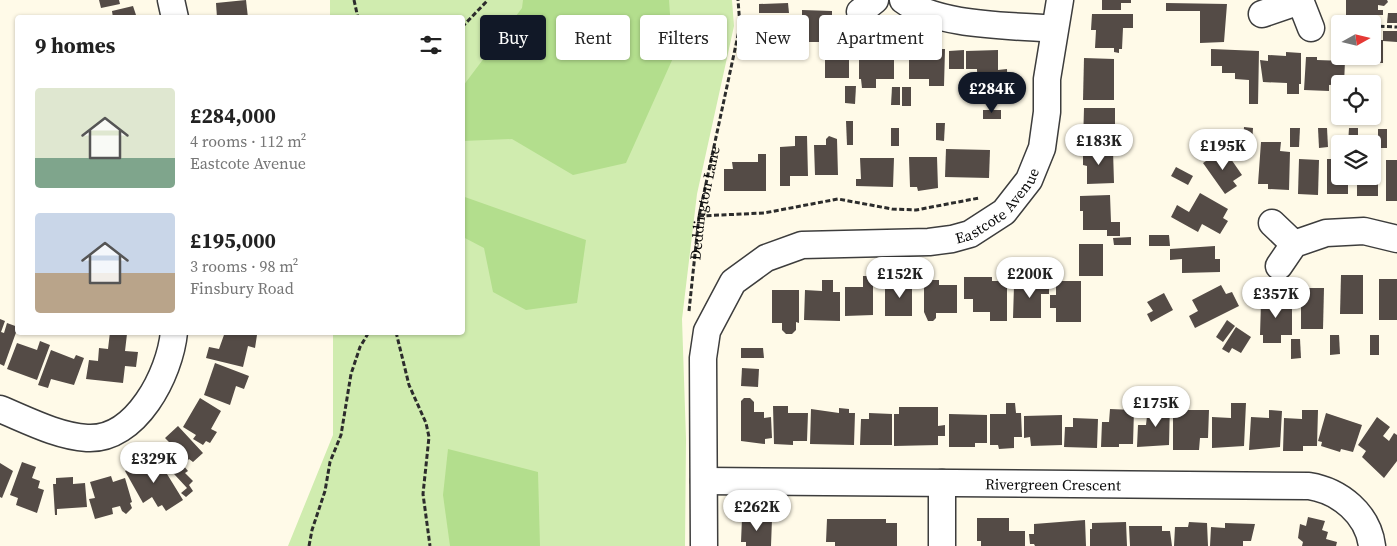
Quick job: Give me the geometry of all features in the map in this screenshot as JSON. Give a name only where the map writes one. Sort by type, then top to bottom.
[{"type":"street","points":[[171,0],[174,15]]},
{"type":"street","points":[[902,0],[924,12],[950,19],[1054,29]]},
{"type":"street","name":"Eastcote Avenue","points":[[704,481],[703,358],[707,331],[733,282],[766,258],[802,245],[929,242],[952,239],[970,234],[1004,212],[1029,180],[1042,148],[1047,112],[1047,79],[1060,0]]},
{"type":"street","points":[[1262,14],[1300,0],[1311,28]]},
{"type":"street","points":[[1272,223],[1294,244]]},
{"type":"street","points":[[1279,266],[1294,244],[1326,233],[1364,231],[1397,238]]},
{"type":"street","points":[[0,408],[64,434],[88,438],[107,435],[127,425],[149,401],[162,376],[173,335]]},
{"type":"street","points":[[704,481],[704,546]]},
{"type":"street","name":"Rivergreen Crescent","points":[[704,481],[1309,486],[1331,492],[1357,511],[1367,526],[1372,546]]},
{"type":"street","points":[[942,483],[942,546]]},
{"type":"path","points":[[354,0],[357,15]]},
{"type":"path","points":[[465,24],[488,0]]},
{"type":"path","name":"Deddington Lane","points":[[689,316],[699,216],[740,26],[738,0]]},
{"type":"path","points":[[1381,27],[1397,28]]},
{"type":"path","points":[[699,216],[738,216],[838,199],[859,201],[892,209],[916,210],[981,198]]},
{"type":"path","points":[[310,546],[330,462],[341,435],[351,374],[360,347],[367,335]]},
{"type":"path","points":[[397,335],[409,385],[426,423],[429,437],[423,494],[430,546]]},
{"type":"green space","points":[[330,0],[732,0],[734,26],[727,58],[727,15],[640,15],[640,60],[727,60],[697,194],[682,319],[686,439],[685,546],[288,546],[333,435],[333,335],[465,335],[465,15],[330,15]]},
{"type":"green space","points":[[523,0],[669,0],[670,15],[640,15],[640,60],[672,60],[626,163],[573,175],[512,139],[465,141],[465,83],[483,60],[546,60],[546,15],[517,15],[522,8]]},
{"type":"green space","points":[[465,197],[586,240],[577,303],[526,310],[493,292],[484,248],[465,238]]},
{"type":"green space","points":[[448,449],[538,472],[540,546],[450,546],[443,495]]},
{"type":"building","points":[[99,0],[119,0],[120,4],[101,8]]},
{"type":"building","points":[[246,0],[248,15],[217,15],[216,3]]},
{"type":"building","points":[[1102,0],[1131,0],[1131,3],[1121,3],[1121,10],[1102,10]]},
{"type":"building","points":[[1346,0],[1387,0],[1388,2],[1384,6],[1378,5],[1378,10],[1383,10],[1383,15],[1346,15]]},
{"type":"building","points":[[788,3],[789,13],[759,13],[759,4]]},
{"type":"building","points":[[1166,3],[1227,4],[1224,42],[1200,43],[1200,11],[1166,11]]},
{"type":"building","points":[[133,6],[136,15],[113,15],[112,11]]},
{"type":"building","points":[[802,10],[832,11],[832,15],[819,15],[819,42],[809,42],[809,15],[802,15]]},
{"type":"building","points":[[1388,13],[1397,13],[1397,23],[1387,23]]},
{"type":"building","points":[[1092,14],[1133,14],[1133,28],[1123,28],[1122,49],[1119,49],[1119,53],[1114,52],[1114,48],[1095,48],[1096,30],[1091,30]]},
{"type":"building","points":[[1383,31],[1397,31],[1397,42],[1383,41],[1383,63],[1381,63],[1381,40],[1383,40]]},
{"type":"building","points":[[942,49],[945,49],[944,86],[929,86],[929,79],[909,79],[909,60],[942,60]]},
{"type":"building","points":[[1211,49],[1259,51],[1258,104],[1249,104],[1249,80],[1235,79],[1235,73],[1222,73],[1222,66],[1211,66]]},
{"type":"building","points":[[964,50],[964,69],[949,69],[949,51]]},
{"type":"building","points":[[998,50],[998,70],[1007,69],[1008,103],[978,104],[977,69],[966,69],[966,51]]},
{"type":"building","points":[[1286,52],[1301,53],[1301,84],[1299,84],[1299,94],[1287,94],[1287,83],[1263,82],[1260,60],[1268,61],[1268,55],[1286,56]]},
{"type":"building","points":[[1306,57],[1317,57],[1317,60],[1331,60],[1331,65],[1345,65],[1344,75],[1331,75],[1329,91],[1304,90]]},
{"type":"building","points":[[1084,58],[1114,59],[1114,100],[1083,100]]},
{"type":"building","points":[[825,60],[849,60],[849,78],[825,78]]},
{"type":"building","points":[[859,60],[894,60],[894,79],[876,79],[876,88],[862,88],[861,79],[859,79]]},
{"type":"building","points":[[845,86],[856,86],[855,104],[845,103]]},
{"type":"building","points":[[892,87],[900,87],[900,105],[891,105]]},
{"type":"building","points":[[902,87],[911,87],[911,106],[902,106]]},
{"type":"building","points":[[1084,108],[1115,108],[1115,127],[1124,127],[1124,142],[1083,143]]},
{"type":"building","points":[[983,110],[1001,110],[1001,119],[983,119]]},
{"type":"building","points":[[846,121],[853,121],[853,145],[847,145]]},
{"type":"building","points":[[936,123],[945,123],[944,141],[936,140]]},
{"type":"building","points":[[1244,127],[1253,128],[1252,146],[1243,145]]},
{"type":"building","points":[[891,128],[899,128],[899,146],[891,146]]},
{"type":"building","points":[[1290,128],[1300,128],[1299,147],[1290,147]]},
{"type":"building","points":[[1318,128],[1327,128],[1328,147],[1319,148]]},
{"type":"building","points":[[1349,128],[1358,128],[1358,135],[1349,135]]},
{"type":"building","points":[[1378,129],[1387,129],[1387,148],[1381,148],[1381,135],[1378,135]]},
{"type":"building","points":[[795,136],[807,136],[808,176],[790,176],[790,186],[780,186],[780,147],[795,146]]},
{"type":"building","points":[[829,136],[837,139],[838,175],[815,175],[814,145],[826,145],[826,139]]},
{"type":"building","points":[[1261,142],[1281,142],[1280,151],[1290,152],[1289,190],[1268,189],[1268,184],[1258,184]]},
{"type":"building","points":[[946,149],[990,150],[989,178],[945,177]]},
{"type":"building","points":[[1224,149],[1242,175],[1233,181],[1237,186],[1225,194],[1203,163]]},
{"type":"building","points":[[1083,150],[1113,150],[1114,183],[1087,184],[1087,166],[1083,165]]},
{"type":"building","points":[[758,154],[766,154],[766,191],[724,191],[724,169],[733,169],[732,162],[758,162]]},
{"type":"building","points":[[909,157],[937,157],[938,188],[918,191],[917,187],[910,187]]},
{"type":"building","points":[[860,158],[894,158],[893,187],[856,186],[856,179],[861,179]]},
{"type":"building","points":[[1299,159],[1319,160],[1318,195],[1298,194]]},
{"type":"building","points":[[1327,159],[1331,159],[1331,185],[1348,185],[1348,194],[1327,194]]},
{"type":"building","points":[[1386,160],[1397,160],[1397,201],[1386,201]]},
{"type":"building","points":[[1176,167],[1193,176],[1188,185],[1171,176]]},
{"type":"building","points":[[1357,185],[1378,185],[1378,196],[1357,196]]},
{"type":"building","points":[[1200,193],[1228,209],[1223,218],[1228,221],[1220,234],[1202,224],[1198,232],[1171,217],[1177,205],[1189,212]]},
{"type":"building","points":[[1110,195],[1111,222],[1120,222],[1120,236],[1107,236],[1107,230],[1083,230],[1083,211],[1080,211],[1080,196]]},
{"type":"building","points":[[1149,235],[1169,235],[1170,246],[1149,246]]},
{"type":"building","points":[[1131,237],[1131,245],[1114,245],[1113,238]]},
{"type":"building","points":[[1079,244],[1103,244],[1103,276],[1079,276]]},
{"type":"building","points":[[1215,246],[1215,259],[1220,259],[1220,272],[1182,273],[1182,259],[1170,260],[1170,249]]},
{"type":"building","points":[[1341,275],[1363,275],[1363,314],[1340,314]]},
{"type":"building","points":[[863,276],[873,276],[873,315],[845,316],[845,287],[863,287]]},
{"type":"building","points":[[902,276],[912,276],[912,316],[885,316],[885,288],[902,288]]},
{"type":"building","points":[[964,277],[992,277],[992,281],[1007,281],[1007,321],[990,321],[990,312],[973,312],[973,299],[964,299]]},
{"type":"building","points":[[1030,278],[1049,278],[1049,294],[1041,294],[1041,318],[1013,318],[1014,286],[1030,286]]},
{"type":"building","points":[[1379,279],[1397,279],[1397,320],[1379,320]]},
{"type":"building","points":[[822,280],[833,280],[833,292],[840,292],[840,321],[804,320],[805,290],[822,291]]},
{"type":"building","points":[[924,280],[939,280],[939,285],[957,285],[957,313],[936,313],[936,318],[933,321],[928,321],[924,312]]},
{"type":"building","points":[[1056,281],[1081,281],[1081,322],[1056,322],[1056,308],[1050,308],[1050,295],[1056,295]]},
{"type":"building","points":[[1221,285],[1226,294],[1232,292],[1239,306],[1195,328],[1189,316],[1198,311],[1192,300]]},
{"type":"building","points":[[1301,288],[1324,288],[1323,329],[1301,329]]},
{"type":"building","points":[[772,290],[799,290],[799,323],[796,322],[796,330],[792,334],[786,334],[782,330],[782,323],[772,323]]},
{"type":"building","points":[[1164,293],[1173,310],[1151,322],[1147,314],[1153,311],[1147,302]]},
{"type":"building","points":[[1271,297],[1292,297],[1292,335],[1281,335],[1281,343],[1263,343],[1263,335],[1260,335],[1261,302],[1271,302]]},
{"type":"building","points":[[0,319],[5,321],[1,332],[4,333],[7,323],[15,326],[15,335],[4,366],[0,364]]},
{"type":"building","points":[[1227,320],[1235,326],[1223,342],[1216,337]]},
{"type":"building","points":[[1236,327],[1251,337],[1241,353],[1232,348],[1229,353],[1222,349]]},
{"type":"building","points":[[110,335],[127,335],[125,351],[138,352],[136,367],[125,366],[123,383],[86,379],[89,360],[98,361],[99,348],[108,349]]},
{"type":"building","points":[[224,335],[257,335],[255,348],[248,346],[243,367],[206,358],[209,347],[219,349]]},
{"type":"building","points":[[1330,335],[1339,335],[1340,354],[1330,355]]},
{"type":"building","points":[[1370,335],[1379,335],[1379,355],[1370,355]]},
{"type":"building","points":[[1291,339],[1300,339],[1301,358],[1291,359]]},
{"type":"building","points":[[40,341],[50,345],[37,380],[7,369],[17,343],[37,350]]},
{"type":"building","points":[[741,348],[763,348],[764,358],[741,358]]},
{"type":"building","points":[[51,350],[74,359],[76,355],[84,358],[74,385],[51,379],[48,388],[38,385]]},
{"type":"building","points":[[215,363],[249,376],[244,389],[236,386],[230,405],[204,395]]},
{"type":"building","points":[[742,368],[759,369],[758,387],[741,386]]},
{"type":"building","points":[[200,398],[221,411],[211,429],[217,432],[210,443],[206,441],[203,445],[193,439],[196,435],[183,427]]},
{"type":"building","points":[[744,398],[750,398],[754,402],[754,412],[764,412],[764,418],[771,417],[772,438],[765,439],[765,444],[741,441],[741,401]]},
{"type":"building","points":[[1173,401],[1187,401],[1187,410],[1209,410],[1208,438],[1200,438],[1199,450],[1173,450]]},
{"type":"building","points":[[1158,402],[1170,402],[1169,445],[1137,447],[1138,425],[1146,425],[1147,416],[1150,416],[1150,413],[1158,413]]},
{"type":"building","points":[[1006,403],[1015,403],[1016,413],[1021,413],[1022,437],[1014,437],[1014,448],[999,449],[998,445],[990,445],[990,414],[1006,414]]},
{"type":"building","points":[[1231,403],[1246,403],[1244,446],[1212,448],[1212,417],[1231,418]]},
{"type":"building","points":[[773,406],[788,406],[788,413],[808,413],[807,441],[793,441],[793,445],[774,444]]},
{"type":"building","points":[[899,407],[938,407],[938,426],[945,425],[945,436],[938,436],[938,445],[894,446],[894,414],[899,414]]},
{"type":"building","points":[[839,408],[849,409],[849,413],[855,413],[854,445],[810,444],[811,409],[839,413]]},
{"type":"building","points":[[1110,409],[1134,410],[1133,444],[1119,444],[1119,447],[1101,447],[1102,422],[1109,422]]},
{"type":"building","points":[[1269,410],[1282,411],[1280,447],[1249,450],[1251,417],[1269,418]]},
{"type":"building","points":[[1302,410],[1318,410],[1317,446],[1303,446],[1303,451],[1283,451],[1284,418],[1302,419]]},
{"type":"building","points":[[869,413],[892,414],[892,445],[860,445],[861,419],[869,419]]},
{"type":"building","points":[[1326,413],[1362,425],[1353,452],[1341,449],[1340,452],[1321,446],[1322,442],[1318,441]]},
{"type":"building","points":[[949,414],[987,415],[987,443],[975,443],[975,447],[949,447]]},
{"type":"building","points":[[1062,415],[1062,445],[1031,446],[1030,437],[1024,438],[1024,416]]},
{"type":"building","points":[[1377,417],[1390,427],[1383,436],[1389,441],[1394,433],[1397,435],[1397,461],[1384,478],[1362,457],[1366,451],[1358,445]]},
{"type":"building","points":[[1073,418],[1098,419],[1097,448],[1064,447],[1065,427],[1073,427]]},
{"type":"building","points":[[178,426],[203,453],[193,462],[189,459],[183,465],[188,471],[185,473],[193,481],[189,485],[193,491],[186,497],[181,493],[187,488],[162,461],[166,457],[162,452],[171,444],[165,438]]},
{"type":"building","points":[[147,457],[152,466],[159,461],[183,500],[166,511],[162,505],[158,507],[152,497],[143,503],[125,471]]},
{"type":"building","points":[[22,462],[36,467],[32,478],[40,481],[38,488],[44,490],[37,513],[16,505],[18,498],[10,495]]},
{"type":"building","points":[[0,463],[13,471],[2,498],[0,497]]},
{"type":"building","points":[[111,476],[113,482],[125,478],[132,508],[126,514],[120,506],[112,508],[113,514],[95,519],[89,499],[95,498],[90,482]]},
{"type":"building","points":[[73,477],[73,484],[85,483],[87,507],[57,509],[57,515],[55,515],[53,484],[56,484],[56,478]]},
{"type":"building","points":[[1308,517],[1325,521],[1322,530],[1328,532],[1326,539],[1337,542],[1336,546],[1302,546],[1303,542],[1298,538],[1300,524],[1306,526]]},
{"type":"building","points":[[742,518],[772,519],[771,546],[746,546],[746,542],[741,542]]},
{"type":"building","points":[[977,518],[1009,518],[1009,531],[1025,531],[1025,546],[981,546],[981,541],[977,541]]},
{"type":"building","points":[[827,519],[886,519],[886,523],[897,523],[897,546],[835,546],[835,542],[826,542]]},
{"type":"building","points":[[1085,520],[1086,546],[1035,546],[1030,544],[1029,534],[1034,534],[1034,524]]},
{"type":"building","points":[[1126,522],[1127,546],[1090,546],[1092,523]]},
{"type":"building","points":[[1189,522],[1207,523],[1208,546],[1174,546],[1175,527],[1188,527]]},
{"type":"building","points":[[1225,523],[1255,524],[1251,541],[1243,541],[1243,546],[1210,546],[1211,527],[1225,528]]},
{"type":"building","points":[[1129,526],[1162,526],[1162,531],[1170,531],[1172,546],[1130,546]]}]
